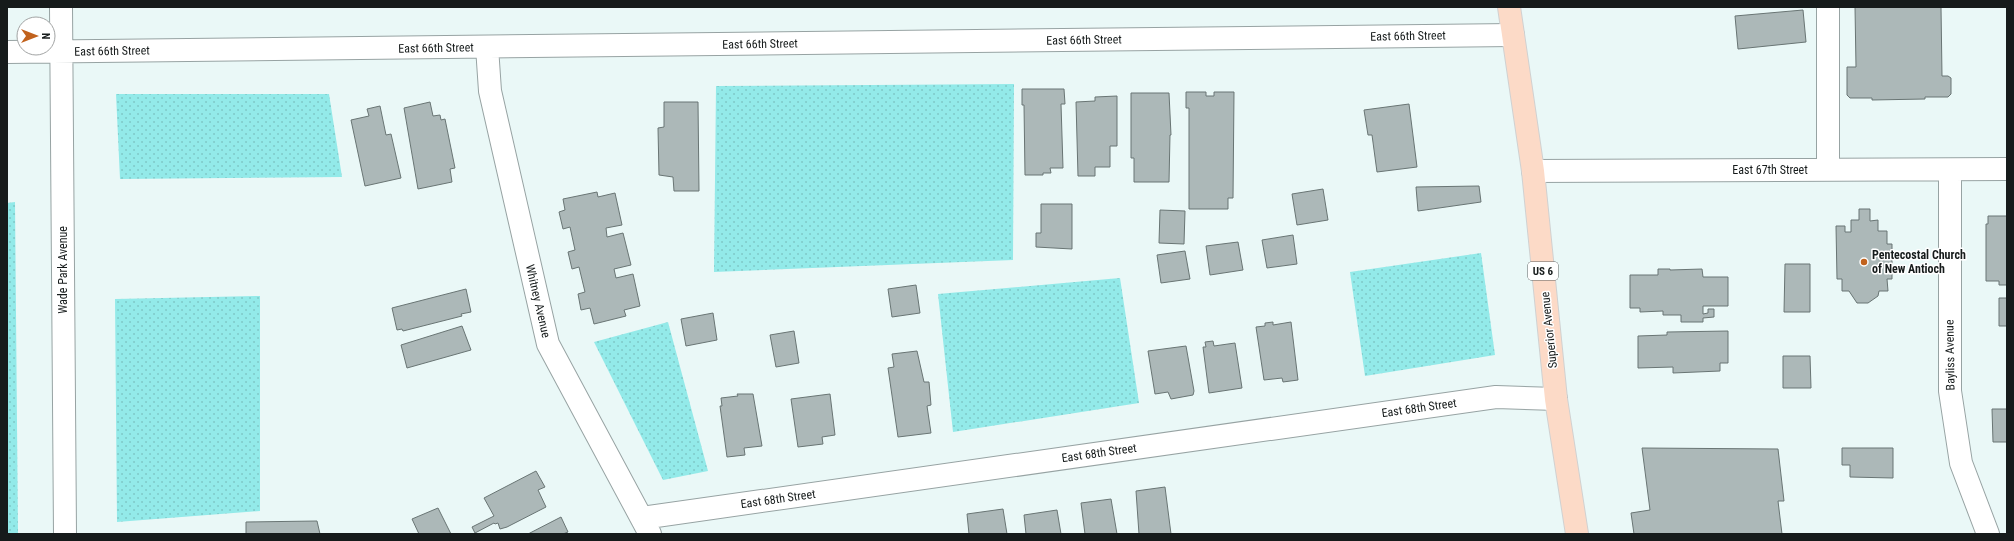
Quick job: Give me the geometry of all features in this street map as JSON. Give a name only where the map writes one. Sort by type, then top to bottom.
[{"type":"main road","name":"Superior Avenue","points":[[1509,7],[1533,171],[1556,399],[1577,534]]},
{"type":"street","name":"Wade Park Avenue","points":[[61,7],[65,534]]},
{"type":"street","points":[[1828,7],[1828,170]]},
{"type":"street","name":"East 66th Street","points":[[7,52],[1513,34]]},
{"type":"street","name":"Whitney Avenue","points":[[487,47],[490,91],[548,344],[646,526]]},
{"type":"street","name":"East 67th Street","points":[[1533,171],[2007,169]]},
{"type":"street","name":"Bayliss Avenue","points":[[1950,170],[1950,391],[1961,463],[1988,534]]},
{"type":"street","name":"East 68th Street","points":[[646,526],[1496,397],[1556,399]]},
{"type":"shaded area","points":[[1014,84],[1013,260],[714,272],[716,86]]},
{"type":"shaded area","points":[[116,94],[329,94],[342,177],[120,179]]},
{"type":"shaded area","points":[[15,202],[18,534],[7,534],[7,203]]},
{"type":"shaded area","points":[[1481,253],[1495,355],[1365,376],[1350,272]]},
{"type":"shaded area","points":[[1120,278],[1139,403],[953,432],[938,294]]},
{"type":"shaded area","points":[[260,296],[260,511],[117,522],[115,299]]},
{"type":"shaded area","points":[[668,322],[708,471],[663,480],[594,342]]},
{"type":"building","points":[[1855,7],[1941,7],[1942,76],[1948,76],[1951,78],[1951,94],[1948,97],[1925,97],[1925,99],[1872,100],[1872,98],[1850,98],[1847,95],[1847,67],[1856,67]]},
{"type":"building","points":[[1803,10],[1806,42],[1738,49],[1735,16]]},
{"type":"building","points":[[1022,89],[1064,89],[1065,104],[1061,104],[1063,168],[1050,168],[1051,173],[1043,173],[1043,175],[1025,175],[1024,105],[1022,105]]},
{"type":"building","points":[[1186,92],[1206,92],[1206,96],[1214,96],[1214,92],[1234,92],[1233,198],[1228,198],[1228,209],[1189,209],[1189,108],[1186,108]]},
{"type":"building","points":[[1131,93],[1169,93],[1171,135],[1169,182],[1134,182],[1134,158],[1131,158]]},
{"type":"building","points":[[1117,96],[1117,146],[1110,146],[1110,167],[1095,167],[1095,176],[1078,176],[1076,102],[1095,101],[1095,97]]},
{"type":"building","points":[[430,102],[433,116],[440,115],[441,120],[445,119],[455,168],[450,169],[452,182],[418,189],[404,108]]},
{"type":"building","points":[[664,102],[698,102],[699,191],[674,191],[673,177],[659,175],[658,128],[664,127]]},
{"type":"building","points":[[1409,104],[1417,167],[1377,172],[1372,135],[1368,135],[1364,110]]},
{"type":"building","points":[[380,106],[386,135],[391,134],[401,178],[365,186],[351,120],[369,116],[367,109]]},
{"type":"building","points":[[1479,186],[1481,202],[1418,211],[1416,187]]},
{"type":"building","points":[[1323,189],[1328,220],[1297,225],[1292,194]]},
{"type":"building","points":[[597,192],[598,197],[615,193],[622,225],[606,228],[607,237],[623,233],[631,265],[614,269],[616,278],[633,274],[640,306],[624,310],[626,316],[594,324],[590,308],[581,310],[578,294],[585,292],[579,267],[572,269],[568,252],[575,250],[570,227],[563,229],[559,212],[565,210],[563,199]]},
{"type":"building","points":[[1041,204],[1072,204],[1072,249],[1036,247],[1036,233],[1041,233]]},
{"type":"building","name":"Pentecostal Church of New Antioch","points":[[1859,209],[1870,209],[1870,221],[1878,220],[1878,231],[1887,231],[1887,244],[1892,244],[1892,279],[1887,279],[1888,291],[1879,291],[1878,296],[1868,303],[1857,303],[1849,291],[1842,291],[1842,279],[1837,279],[1836,226],[1845,226],[1845,232],[1851,232],[1851,220],[1859,220]]},
{"type":"building","points":[[1160,210],[1185,211],[1184,244],[1159,243]]},
{"type":"building","points":[[1988,216],[2007,216],[2007,285],[1999,285],[1999,281],[1986,281],[1986,224],[1988,224]]},
{"type":"building","points":[[1293,235],[1297,264],[1267,268],[1262,240]]},
{"type":"building","points":[[1238,242],[1243,270],[1210,275],[1206,246]]},
{"type":"building","points":[[1185,251],[1190,279],[1161,283],[1157,255]]},
{"type":"building","points":[[1785,264],[1810,264],[1810,312],[1784,312]]},
{"type":"building","points":[[1658,269],[1702,269],[1703,277],[1728,277],[1728,306],[1703,306],[1703,314],[1708,313],[1708,309],[1714,309],[1714,317],[1703,318],[1703,322],[1681,322],[1681,315],[1663,315],[1663,311],[1640,312],[1640,308],[1630,308],[1630,275],[1658,275]]},
{"type":"building","points":[[916,285],[920,313],[892,317],[888,289]]},
{"type":"building","points":[[466,289],[471,312],[461,314],[462,316],[403,331],[402,329],[397,330],[392,308]]},
{"type":"building","points":[[1999,298],[2007,298],[2007,326],[1999,326]]},
{"type":"building","points":[[713,313],[717,340],[686,346],[681,319]]},
{"type":"building","points":[[1273,322],[1273,325],[1291,322],[1298,380],[1283,382],[1282,378],[1264,380],[1256,327],[1265,326],[1265,323]]},
{"type":"building","points":[[462,326],[471,350],[407,368],[401,345]]},
{"type":"building","points":[[794,331],[799,363],[776,367],[770,335]]},
{"type":"building","points":[[1728,331],[1728,363],[1720,363],[1720,371],[1673,373],[1673,367],[1638,368],[1638,336],[1667,335],[1667,332]]},
{"type":"building","points":[[1213,341],[1214,346],[1235,343],[1242,388],[1209,393],[1203,347],[1206,347],[1205,342]]},
{"type":"building","points":[[1186,346],[1194,391],[1193,395],[1171,399],[1168,392],[1155,394],[1148,351]]},
{"type":"building","points":[[917,351],[924,382],[929,382],[931,405],[927,406],[931,433],[898,437],[888,368],[894,367],[892,354]]},
{"type":"building","points":[[1783,356],[1810,356],[1811,388],[1783,388]]},
{"type":"building","points":[[737,394],[753,394],[762,446],[744,448],[745,455],[727,457],[720,406],[722,406],[721,398],[738,396]]},
{"type":"building","points":[[830,394],[835,435],[822,437],[823,444],[798,447],[791,399]]},
{"type":"building","points":[[1992,409],[2007,409],[2007,442],[1993,442]]},
{"type":"building","points":[[1642,448],[1778,449],[1784,501],[1778,501],[1782,534],[1634,534],[1631,513],[1650,510]]},
{"type":"building","points":[[1842,448],[1893,448],[1893,478],[1850,477],[1850,465],[1842,465]]},
{"type":"building","points":[[536,471],[545,487],[538,490],[546,507],[507,527],[500,529],[498,523],[494,523],[475,533],[472,527],[494,516],[484,498]]},
{"type":"building","points":[[1165,487],[1171,534],[1139,534],[1136,491]]},
{"type":"building","points":[[1111,499],[1117,534],[1085,534],[1081,503]]},
{"type":"building","points":[[438,508],[451,534],[419,534],[412,519]]},
{"type":"building","points":[[1003,509],[1007,534],[969,534],[967,514]]},
{"type":"building","points":[[1057,510],[1061,534],[1026,534],[1024,515]]},
{"type":"building","points":[[561,517],[568,532],[563,534],[528,534]]},
{"type":"building","points":[[317,521],[320,534],[246,534],[246,522]]},
{"type":"place","name":"Pentecostal Church of New Antioch","points":[[1864,262]]}]
